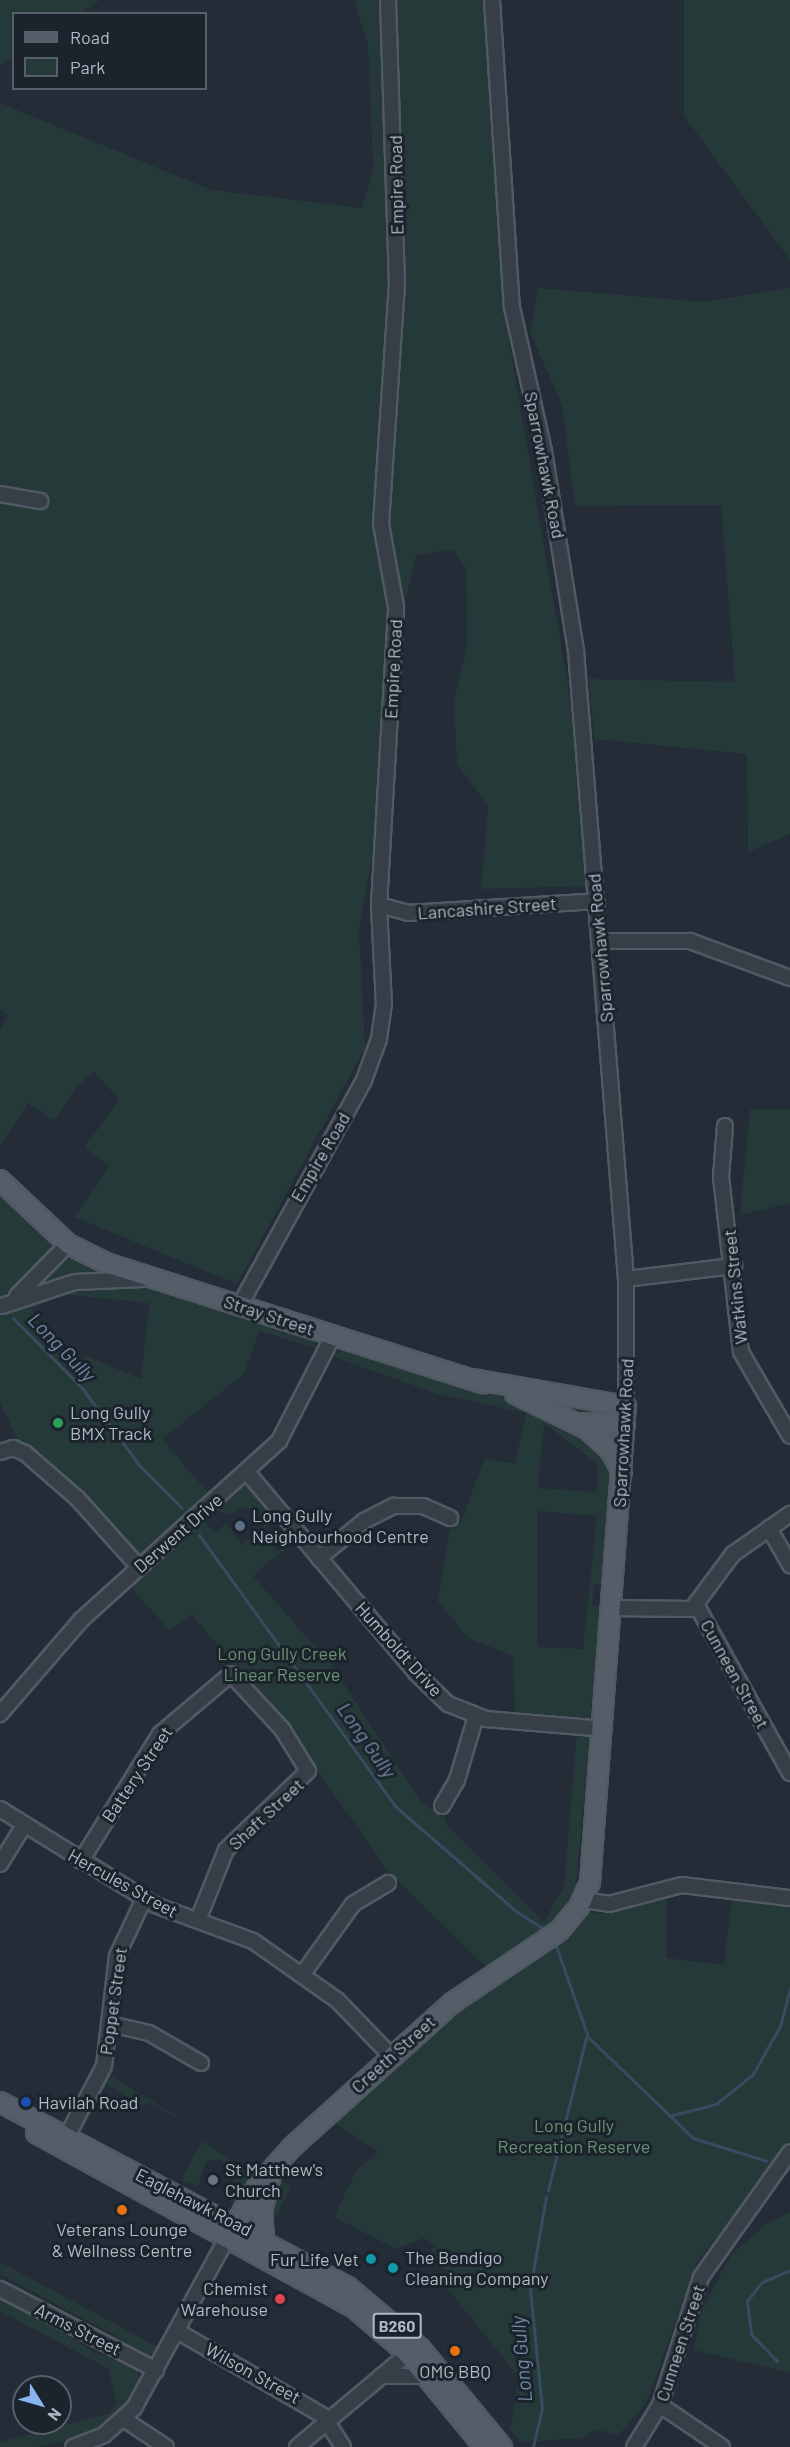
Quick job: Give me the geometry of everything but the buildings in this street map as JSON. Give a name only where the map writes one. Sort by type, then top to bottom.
[{"type":"main road","points":[[0,1180],[68,1244]]},
{"type":"main road","name":"Stray Street","points":[[68,1244],[150,1278],[473,1380],[579,1423],[606,1445],[622,1472]]},
{"type":"main road","name":"Stray Street","points":[[473,1380],[626,1406]]},
{"type":"main road","name":"Sparrowhawk Road","points":[[584,1900],[594,1863],[626,1406]]},
{"type":"main road","points":[[579,1423],[625,1424]]},
{"type":"main road","name":"Creeth Street","points":[[231,2230],[274,2165],[391,2056],[452,2003],[559,1931],[584,1900]]},
{"type":"main road","name":"Eaglehawk Road","points":[[1,2108],[67,2136],[231,2230],[343,2300],[408,2354],[484,2447]]},
{"type":"main road","name":"Eaglehawk Road","points":[[1,2108],[231,2230],[264,2238],[342,2282],[403,2331],[502,2447]]},
{"type":"main road","points":[[264,2238],[262,2211],[274,2165]]},
{"type":"street","name":"Empire Road","points":[[240,1305],[364,1080],[379,1039],[384,1005],[379,905],[396,617],[381,524],[397,286],[388,0]]},
{"type":"street","name":"Sparrowhawk Road","points":[[492,0],[512,308],[568,587],[597,901],[626,1279],[626,1406]]},
{"type":"street","points":[[0,494],[40,501]]},
{"type":"street","name":"Lancashire Street","points":[[379,905],[408,913],[597,901]]},
{"type":"street","points":[[600,940],[690,941],[790,978]]},
{"type":"street","name":"Watkins Street","points":[[725,1126],[721,1177],[734,1266],[744,1362],[790,1436]]},
{"type":"street","points":[[1,1306],[37,1280],[68,1244]]},
{"type":"street","points":[[626,1279],[734,1266]]},
{"type":"street","points":[[1,1306],[75,1282],[150,1278]]},
{"type":"street","name":"Derwent Drive","points":[[0,1714],[75,1626],[247,1472],[292,1422],[333,1336]]},
{"type":"street","points":[[0,1452],[13,1448],[24,1453],[77,1498],[138,1568]]},
{"type":"street","name":"Humboldt Drive","points":[[247,1472],[431,1689],[476,1716],[604,1730]]},
{"type":"street","points":[[319,1558],[364,1521],[394,1506],[423,1506],[450,1518]]},
{"type":"street","points":[[613,1608],[678,1611],[697,1606],[725,1563],[790,1514]]},
{"type":"street","points":[[769,1528],[790,1565]]},
{"type":"street","name":"Cunneen Street","points":[[697,1606],[790,1773]]},
{"type":"street","name":"Battery Street","points":[[81,1861],[160,1734],[231,1674],[282,1729],[308,1774]]},
{"type":"street","points":[[441,1806],[457,1780],[476,1716]]},
{"type":"street","name":"Shaft Street","points":[[198,1920],[231,1844],[308,1774]]},
{"type":"street","name":"Hercules Street","points":[[0,1809],[23,1827],[144,1899],[244,1935],[343,2006],[391,2056]]},
{"type":"street","points":[[0,1864],[23,1827]]},
{"type":"street","points":[[302,1975],[353,1904],[388,1883]]},
{"type":"street","points":[[584,1900],[604,1905],[650,1890],[693,1885],[790,1898]]},
{"type":"street","name":"Poppet Street","points":[[67,2136],[104,2066],[117,1956],[144,1899]]},
{"type":"street","points":[[110,2024],[149,2033],[201,2063]]},
{"type":"street","name":"Cunneen Street","points":[[634,2447],[660,2406],[701,2277],[790,2152]]},
{"type":"street","name":"Creeth Street","points":[[125,2420],[156,2370],[231,2230]]},
{"type":"street","name":"Arms Street","points":[[0,2289],[156,2370]]},
{"type":"street","name":"Wilson Street","points":[[177,2331],[326,2419],[343,2447]]},
{"type":"street","points":[[297,2447],[326,2419],[408,2354]]},
{"type":"street","points":[[381,2376],[428,2376]]},
{"type":"street","points":[[660,2406],[722,2447]]},
{"type":"street","points":[[73,2447],[97,2439],[125,2420],[166,2447]]},
{"type":"green space","points":[[0,0],[100,0],[82,12],[12,12],[12,59],[0,65]]},
{"type":"green space","points":[[354,0],[488,0],[504,311],[571,703],[586,886],[481,889],[488,806],[457,764],[454,701],[467,647],[466,570],[453,549],[416,555],[386,690],[375,840],[359,931],[365,1048],[237,1284],[74,1217],[109,1166],[85,1147],[119,1099],[94,1072],[77,1086],[54,1120],[28,1103],[0,1146],[0,1030],[7,1015],[0,1009],[0,103],[212,190],[362,208],[373,169],[368,45]]},
{"type":"green space","points":[[684,0],[790,0],[790,260],[684,116]]},
{"type":"green space","points":[[538,288],[704,302],[790,288],[790,834],[748,852],[747,754],[594,739],[589,679],[735,682],[721,505],[575,506],[562,405],[530,332]]},
{"type":"green space","points":[[750,1109],[790,1109],[790,1203],[740,1215]]},
{"type":"green space","points":[[0,1190],[54,1248],[0,1301]]},
{"type":"green space","points":[[67,1258],[74,1259],[106,1275],[40,1287]]},
{"type":"green space","points":[[142,1285],[312,1338],[318,1349],[259,1331],[244,1374],[162,1439],[210,1495],[138,1554],[19,1442],[0,1403],[0,1315],[67,1288]],"holes":[[[62,1294],[149,1303],[141,1379],[85,1355],[83,1372],[41,1328],[32,1309]]]},
{"type":"green space","points":[[344,1349],[525,1403],[588,1436],[610,1465],[604,1585],[594,1584],[592,1606],[602,1606],[590,1720],[515,1717],[513,1656],[468,1638],[438,1602],[450,1530],[460,1524],[485,1458],[515,1464],[526,1413],[438,1394],[331,1356]],"holes":[[[544,1423],[598,1464],[597,1492],[538,1488]],[[537,1511],[597,1516],[583,1649],[537,1647]]]},
{"type":"green space","points":[[543,1397],[615,1412],[617,1415],[580,1417]]},
{"type":"green space","name":"Long Gully Creek Linear Reserve","points":[[241,1486],[251,1486],[282,1524],[273,1521],[261,1531],[277,1551],[290,1541],[284,1533],[287,1530],[296,1539],[253,1576],[331,1664],[422,1803],[445,1818],[448,1827],[544,1921],[564,1887],[577,1732],[590,1738],[575,1897],[562,1919],[514,1954],[487,1968],[388,1871],[283,1722],[191,1614],[170,1631],[129,1585],[203,1519],[215,1533],[226,1523],[242,1545],[259,1531],[268,1521],[258,1509],[240,1507],[230,1515],[215,1510]]},
{"type":"green space","name":"Long Gully Recreation Reserve","points":[[732,1893],[790,1904],[790,2144],[697,2262],[648,2399],[626,2428],[616,2435],[597,2429],[583,2438],[522,2442],[510,2430],[519,2377],[443,2283],[447,2272],[428,2254],[436,2245],[423,2238],[396,2249],[334,2217],[355,2173],[378,2151],[331,2121],[422,2034],[588,1911],[602,1914],[666,1894],[667,1958],[724,1965]]},
{"type":"green space","points":[[106,2073],[189,2124],[150,2103],[140,2104],[107,2084],[81,2133],[79,2126]]},
{"type":"green space","points":[[202,2141],[248,2172],[250,2185],[235,2208],[229,2198],[236,2173],[219,2159],[206,2162],[198,2186],[181,2180]]},
{"type":"green space","points":[[275,2178],[291,2186],[270,2229],[268,2227]]},
{"type":"green space","points":[[790,2212],[790,2373],[694,2350],[701,2312],[731,2255],[766,2224]]},
{"type":"green space","points":[[0,2262],[158,2347],[156,2352],[147,2357],[130,2349],[120,2338],[0,2274]]},
{"type":"green space","points":[[0,2297],[99,2354],[137,2368],[140,2382],[125,2408],[90,2433],[38,2447],[0,2447],[0,2442],[27,2435],[72,2435],[72,2423],[110,2413],[116,2403],[109,2369],[0,2311]]},
{"type":"waterway","name":"Long Gully","points":[[13,1318],[82,1388],[140,1466],[182,1508]]},
{"type":"waterway","name":"Long Gully","points":[[199,1535],[395,1806],[517,1912],[544,1929]]},
{"type":"waterway","name":"Long Gully","points":[[548,2190],[587,2034],[555,1943]]},
{"type":"waterway","points":[[669,2116],[716,2104],[753,2074],[780,2026],[790,1988]]},
{"type":"waterway","points":[[587,2036],[693,2138],[767,2161]]},
{"type":"waterway","name":"Long Gully","points":[[533,2447],[542,2408],[530,2290],[546,2196]]},
{"type":"waterway","points":[[777,2361],[751,2334],[747,2301],[762,2282],[790,2270]]},
{"type":"place","name":"Long Gully BMX Track","points":[[58,1423]]},
{"type":"place","name":"Long Gully Neighbourhood Centre","points":[[240,1526]]},
{"type":"place","name":"Havilah Road","points":[[26,2102]]},
{"type":"place","name":"St Matthew's Church","points":[[213,2180]]},
{"type":"place","name":"Veterans Lounge & Wellness Centre","points":[[122,2210]]},
{"type":"place","name":"Fur Life Vet","points":[[371,2259]]},
{"type":"place","name":"The Bendigo Cleaning Company","points":[[393,2268]]},
{"type":"place","name":"Chemist Warehouse","points":[[280,2299]]},
{"type":"place","name":"OMG BBQ","points":[[455,2351]]}]
